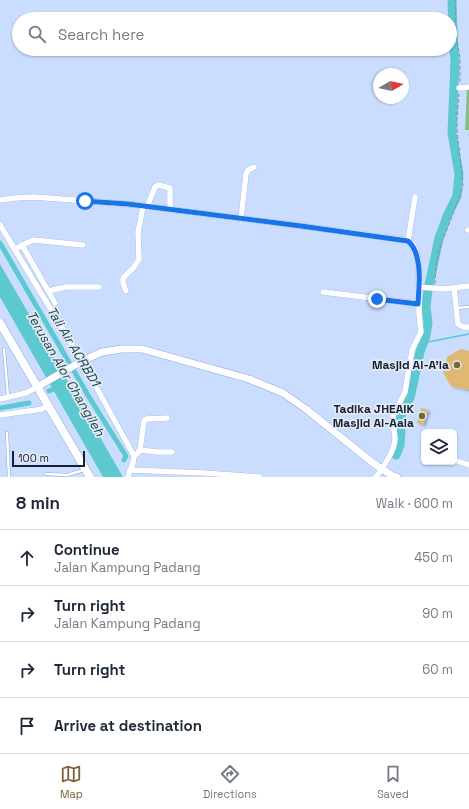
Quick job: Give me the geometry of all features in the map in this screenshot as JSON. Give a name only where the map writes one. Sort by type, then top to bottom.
[{"type":"main road","points":[[0,323],[40,386],[48,405],[88,473]]},
{"type":"street","points":[[459,88],[469,87]]},
{"type":"street","points":[[241,219],[246,174],[248,170],[254,167]]},
{"type":"street","points":[[126,291],[123,283],[124,278],[139,259],[138,232],[145,207],[155,186],[158,185],[170,188],[170,210]]},
{"type":"street","points":[[0,200],[34,196],[128,204],[408,241],[413,245],[418,259],[421,287],[418,304],[421,332],[412,350],[405,392],[393,416],[394,444],[382,469],[376,477]]},
{"type":"street","points":[[408,241],[415,197]]},
{"type":"street","points":[[0,225],[134,456],[134,463],[128,477]]},
{"type":"street","points":[[14,249],[32,240],[83,246]]},
{"type":"street","points":[[22,245],[55,303]]},
{"type":"street","points":[[421,287],[443,289],[469,286]]},
{"type":"street","points":[[48,291],[66,287],[99,287]]},
{"type":"street","points":[[454,288],[457,321],[460,326],[469,327]]},
{"type":"street","points":[[323,292],[418,304]]},
{"type":"street","points":[[0,399],[26,393],[92,356],[110,350],[142,350],[219,370],[255,381],[284,393],[372,463],[397,477]]},
{"type":"street","points":[[0,415],[42,409],[48,405]]},
{"type":"street","points":[[134,456],[140,450],[144,421],[146,419],[167,418]]},
{"type":"street","points":[[140,450],[172,452]]},
{"type":"street","points":[[457,461],[469,465]]},
{"type":"street","points":[[130,470],[260,477]]},
{"type":"lane","points":[[456,309],[469,307]]},
{"type":"lane","points":[[4,349],[8,398]]},
{"type":"lane","points":[[7,433],[9,477]]},
{"type":"lane","points":[[46,474],[67,475],[88,473]]},
{"type":"path","points":[[455,0],[455,12]]},
{"type":"path","points":[[433,288],[439,250],[463,185],[457,122],[460,58],[457,42]]},
{"type":"shaded area","points":[[467,88],[469,88],[469,130],[465,130]]},
{"type":"shaded area","name":"Terusan Alor Changileh","points":[[0,264],[123,477],[103,477],[0,297]]},
{"type":"building","name":"Masjid Al-A'la","points":[[461,349],[469,351],[469,389],[467,390],[451,386],[443,373],[447,357]]},
{"type":"building","name":"Tadika JHEAIK Masjid Al-Aala","points":[[421,408],[428,410],[423,425],[417,423]]},
{"type":"waterway","points":[[452,0],[452,12]]},
{"type":"waterway","points":[[396,455],[400,445],[400,419],[404,407],[410,398],[420,352],[426,336],[428,323],[426,307],[428,290],[439,238],[457,196],[459,174],[452,133],[455,56]]},
{"type":"waterway","name":"Tali Air ACRBD1","points":[[0,243],[89,397],[126,456],[124,460]]},
{"type":"waterway","points":[[423,343],[469,334]]},
{"type":"waterway","points":[[49,391],[58,387]]},
{"type":"waterway","points":[[0,408],[29,403]]},
{"type":"place","name":"Masjid Al-A'la","points":[[457,365]]},
{"type":"place","name":"Tadika JHEAIK Masjid Al-Aala","points":[[422,416]]},
{"type":"route","points":[[85,201],[128,204],[147,208],[301,226],[408,241],[413,245],[418,259],[418,304],[377,299]]}]
